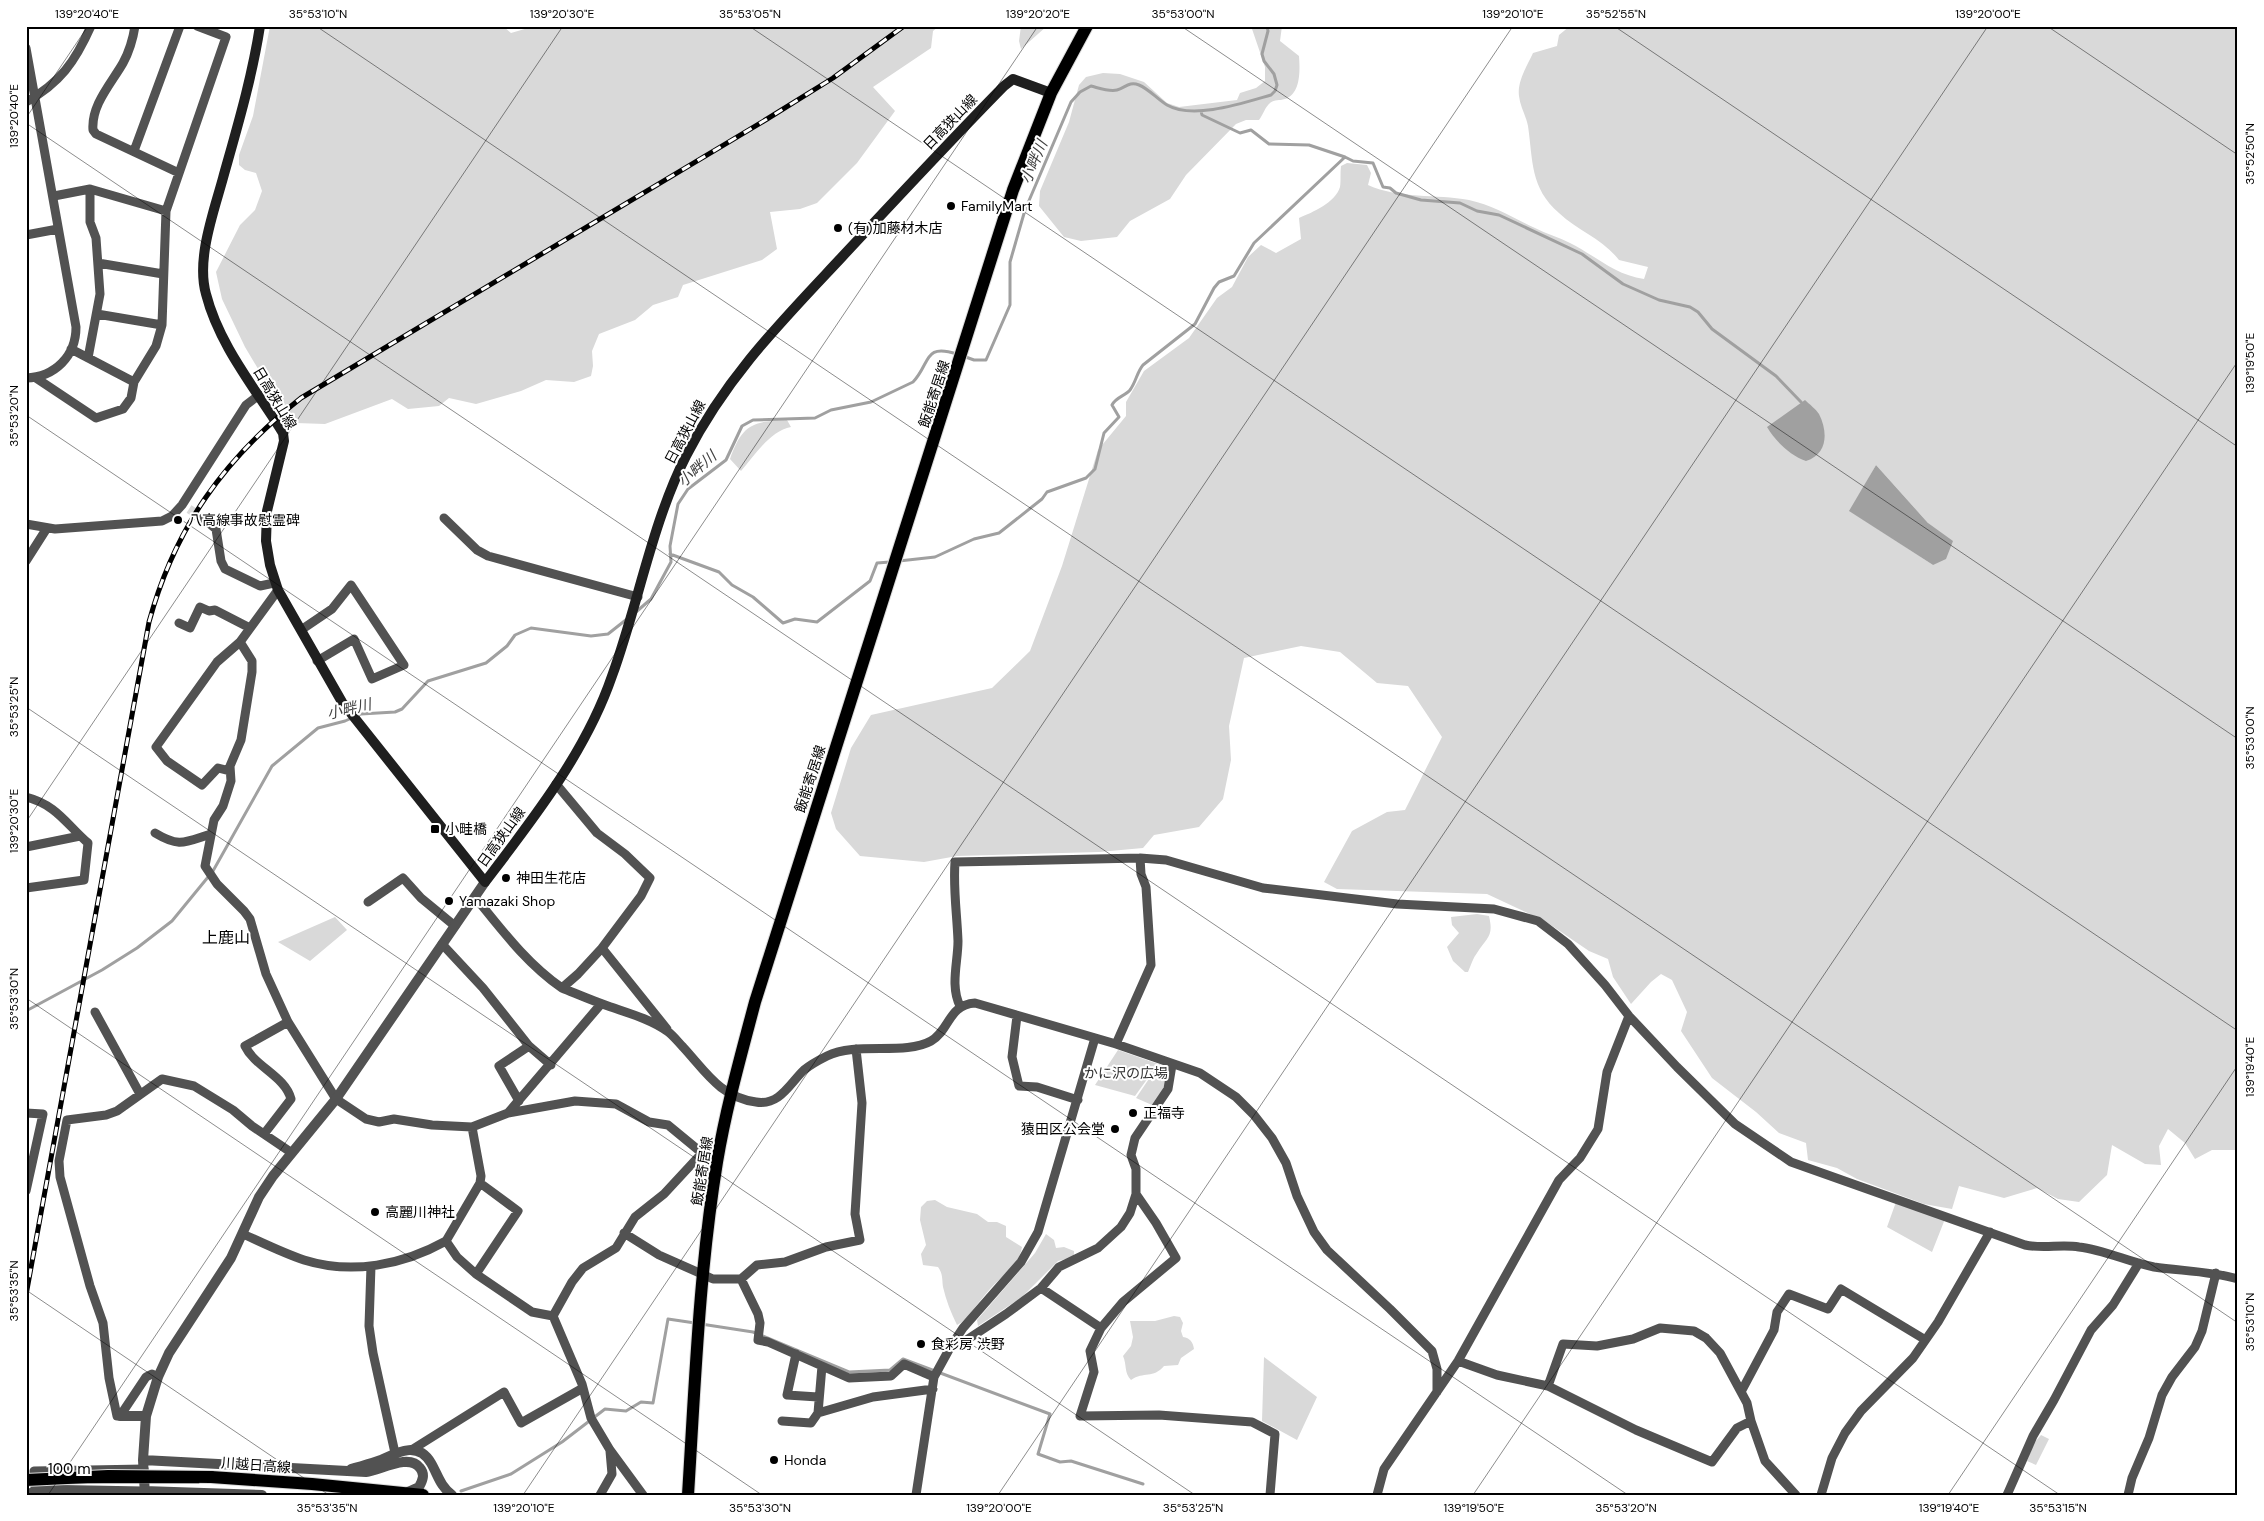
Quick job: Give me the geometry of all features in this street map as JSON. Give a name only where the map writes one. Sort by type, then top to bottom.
[{"type":"main road","name":"日高狭山線","points":[[260,26],[255,61],[208,233],[204,263],[205,291],[213,318],[227,346],[283,433],[284,441],[267,511],[266,541],[276,587],[317,661],[349,712],[485,882],[556,784],[599,708],[612,679],[667,500],[686,456],[714,406],[754,352],[1004,86],[1013,79],[1021,80],[1051,93]]},
{"type":"main road","name":"飯能寄居線","points":[[688,1495],[702,1275],[718,1160],[731,1094],[755,1002],[1014,190],[1051,93],[1087,26]]},
{"type":"main road","name":"川越日高線","points":[[30,1488],[108,1476],[211,1477],[408,1492],[422,1495]]},
{"type":"street","points":[[26,102],[35,97],[69,68],[91,26]]},
{"type":"street","points":[[135,26],[134,36],[124,62],[98,103],[93,126],[96,134],[178,173]]},
{"type":"street","points":[[134,151],[180,26]]},
{"type":"street","points":[[36,378],[96,418],[123,409],[131,398],[134,382],[156,346],[162,325],[166,210],[226,37],[197,26]]},
{"type":"street","points":[[26,48],[76,327],[76,338],[72,349],[59,367],[52,373],[36,378],[26,378]]},
{"type":"street","points":[[54,196],[90,189],[166,210]]},
{"type":"street","points":[[88,358],[100,294],[96,238],[90,222],[90,189]]},
{"type":"street","points":[[26,235],[58,229]]},
{"type":"street","points":[[98,264],[163,274]]},
{"type":"street","points":[[97,314],[162,325]]},
{"type":"street","points":[[72,349],[134,382]]},
{"type":"street","points":[[26,524],[47,528],[162,520],[172,516],[186,507],[229,429],[246,405],[259,395]]},
{"type":"street","points":[[203,518],[216,529],[221,561],[225,569],[260,586],[276,587],[240,642],[218,662],[156,747],[167,761],[202,785],[218,768],[230,771]]},
{"type":"street","points":[[444,518],[477,550],[488,556],[637,601]]},
{"type":"street","points":[[26,561],[47,528]]},
{"type":"street","points":[[301,630],[332,609],[351,584],[404,665],[372,679],[354,639],[317,661]]},
{"type":"street","points":[[179,623],[190,628],[200,607],[209,611],[215,610],[250,628]]},
{"type":"street","points":[[240,642],[252,661],[252,672],[241,740],[230,766],[231,782],[223,806],[214,820],[205,866],[206,871],[250,919],[266,974],[288,1022],[336,1099],[366,1119],[379,1122],[394,1119],[432,1125],[472,1127],[508,1113],[575,1101],[616,1104],[649,1122],[668,1125],[702,1152],[718,1160]]},
{"type":"street","points":[[556,784],[597,833],[625,854],[650,878],[641,896],[602,948],[562,988]]},
{"type":"street","points":[[26,797],[50,806],[61,814],[88,843],[84,880],[26,888]]},
{"type":"street","points":[[155,833],[179,844],[211,834]]},
{"type":"street","points":[[26,847],[80,836]]},
{"type":"street","points":[[1116,1044],[1151,965],[1146,887],[1140,874],[1140,858]]},
{"type":"street","points":[[960,1006],[956,997],[955,985],[958,941],[954,876],[955,862],[1140,858],[1166,860],[1263,888],[1397,904],[1494,909],[1538,921],[1568,944],[1605,985],[1629,1016],[1735,1124],[1791,1162],[2025,1245],[2036,1247],[2069,1246],[2093,1249],[2153,1266],[2216,1273],[2238,1279]]},
{"type":"street","points":[[368,902],[403,878],[420,898],[455,926]]},
{"type":"street","points":[[145,1493],[146,1416],[158,1377],[186,1325],[231,1258],[259,1197],[336,1099],[485,882]]},
{"type":"street","points":[[475,897],[512,942],[550,980],[562,988],[646,1020],[668,1031]]},
{"type":"street","points":[[442,944],[483,988],[529,1046],[550,1065]]},
{"type":"street","points":[[602,948],[658,1016],[668,1031],[718,1087],[731,1094],[757,1102],[775,1100],[784,1093],[805,1069],[828,1055],[856,1049],[913,1046],[930,1041],[938,1035],[960,1006],[975,1003],[1116,1044],[1172,1065],[1200,1073],[1236,1097],[1254,1115],[1272,1138],[1286,1163],[1297,1196],[1314,1232],[1334,1257],[1390,1309],[1432,1352],[1437,1369],[1437,1392]]},
{"type":"street","points":[[508,1113],[601,1004]]},
{"type":"street","points":[[95,1012],[140,1094]]},
{"type":"street","points":[[1017,1016],[1012,1057],[1019,1086],[1037,1086],[1078,1100]]},
{"type":"street","points":[[1377,1495],[1384,1469],[1458,1361],[1559,1180],[1580,1158],[1598,1129],[1607,1072],[1629,1016]]},
{"type":"street","points":[[264,1134],[291,1099],[288,1090],[249,1054],[245,1046],[288,1022]]},
{"type":"street","points":[[916,1495],[934,1377],[963,1328],[1021,1262],[1033,1245],[1078,1100],[1095,1038]]},
{"type":"street","points":[[519,1101],[499,1066],[529,1046]]},
{"type":"street","points":[[624,1233],[659,1255],[712,1279],[741,1279],[757,1265],[785,1262],[826,1247],[860,1240],[855,1214],[862,1103],[856,1049]]},
{"type":"street","points":[[951,1346],[962,1343],[1041,1288],[1059,1267],[1098,1248],[1121,1227],[1130,1213],[1136,1194],[1136,1169],[1131,1154],[1135,1138],[1168,1089],[1172,1065]]},
{"type":"street","points":[[146,1416],[117,1416],[109,1378],[103,1323],[85,1270],[60,1177],[59,1161],[66,1120],[106,1115],[117,1111],[162,1079],[194,1086],[233,1110],[292,1153]]},
{"type":"street","points":[[26,1113],[43,1114],[26,1191]]},
{"type":"street","points":[[243,1234],[304,1260],[335,1268],[371,1266],[410,1258],[446,1241],[480,1183],[481,1176],[472,1127]]},
{"type":"street","points":[[553,1316],[572,1282],[583,1268],[616,1248],[635,1217],[664,1194],[702,1152]]},
{"type":"street","points":[[476,1274],[518,1211],[480,1183]]},
{"type":"street","points":[[1136,1194],[1156,1222],[1176,1258],[1123,1302],[1101,1328],[1090,1351],[1094,1372],[1080,1416],[1159,1416],[1252,1422],[1275,1434],[1270,1495]]},
{"type":"street","points":[[1821,1495],[1832,1458],[1844,1433],[1861,1411],[1913,1358],[1924,1339],[1938,1322],[1990,1232]]},
{"type":"street","points":[[446,1241],[457,1257],[476,1274],[532,1312],[553,1316]]},
{"type":"street","points":[[2007,1495],[2033,1436],[2091,1330],[2113,1306],[2139,1263]]},
{"type":"street","points":[[371,1266],[369,1326],[395,1453]]},
{"type":"street","points":[[2128,1495],[2132,1478],[2149,1438],[2162,1395],[2172,1377],[2195,1347],[2202,1331],[2216,1273]]},
{"type":"street","points":[[741,1279],[758,1314],[760,1323],[758,1335],[768,1342],[849,1378],[891,1376],[904,1364],[934,1377]]},
{"type":"street","points":[[1041,1288],[1101,1328]]},
{"type":"street","points":[[1741,1392],[1774,1330],[1777,1312],[1789,1294],[1828,1309],[1842,1289],[1924,1339]]},
{"type":"street","points":[[553,1316],[583,1388],[591,1418],[610,1450],[643,1495]]},
{"type":"street","points":[[1548,1386],[1563,1344],[1597,1346],[1633,1339],[1660,1328],[1694,1331],[1711,1342],[1720,1353],[1747,1403],[1751,1421],[1765,1461],[1796,1495]]},
{"type":"street","points":[[796,1354],[787,1394],[818,1397]]},
{"type":"street","points":[[1458,1361],[1497,1375],[1548,1386],[1636,1430],[1712,1462],[1737,1428],[1751,1421]]},
{"type":"street","points":[[782,1421],[811,1423],[818,1412],[822,1366]]},
{"type":"street","points":[[120,1416],[146,1377],[152,1374],[158,1377]]},
{"type":"street","points":[[345,1471],[395,1453],[413,1449],[504,1392],[521,1423],[583,1388]]},
{"type":"street","points":[[818,1412],[873,1398],[932,1389]]},
{"type":"street","points":[[413,1449],[428,1458],[442,1486],[452,1495]]},
{"type":"street","points":[[600,1495],[612,1474],[610,1450]]},
{"type":"street","points":[[262,1495],[145,1493],[30,1488],[34,1471],[144,1464],[366,1472],[380,1470],[405,1461],[413,1462],[422,1471],[423,1477],[419,1487],[408,1492]]},
{"type":"green space","points":[[270,26],[503,26],[511,33],[535,26],[939,26],[933,31],[931,48],[873,87],[895,111],[857,163],[817,203],[800,209],[770,212],[777,249],[762,260],[683,285],[678,297],[653,305],[635,320],[599,334],[592,351],[593,366],[591,376],[574,382],[546,380],[521,391],[476,404],[449,398],[439,406],[408,409],[392,399],[325,424],[296,423],[270,389],[245,347],[222,299],[216,272],[240,225],[255,210],[262,191],[256,173],[245,170],[239,165],[239,155],[253,116]]},
{"type":"green space","points":[[1021,26],[1047,26],[1021,49],[1019,41]]},
{"type":"green space","points":[[1251,26],[1282,26],[1280,41],[1299,56],[1298,81],[1294,92],[1285,99],[1270,103],[1259,120],[1246,120],[1236,124],[1186,175],[1170,199],[1130,221],[1117,237],[1081,241],[1064,237],[1039,206],[1040,191],[1069,122],[1079,85],[1086,77],[1103,73],[1120,74],[1144,82],[1167,103],[1179,107],[1237,100],[1240,93],[1256,88],[1265,81],[1265,67]]},
{"type":"green space","points":[[1570,26],[2238,26],[2238,1150],[2212,1150],[2195,1159],[2185,1143],[2168,1129],[2159,1146],[2161,1165],[2145,1164],[2112,1145],[2107,1175],[2079,1202],[2058,1199],[2037,1188],[2004,1198],[1959,1186],[1952,1209],[1924,1204],[1857,1179],[1837,1168],[1808,1160],[1806,1143],[1779,1133],[1756,1112],[1712,1078],[1681,1031],[1687,1012],[1672,980],[1661,974],[1631,1004],[1613,977],[1608,959],[1589,951],[1545,921],[1487,894],[1337,889],[1324,882],[1352,831],[1387,812],[1405,810],[1442,737],[1408,686],[1377,683],[1340,652],[1301,646],[1244,658],[1229,726],[1231,760],[1223,799],[1199,827],[1154,835],[1143,848],[1099,852],[957,856],[924,862],[860,856],[836,829],[831,813],[851,748],[871,715],[992,688],[1030,651],[1062,566],[1098,450],[1126,416],[1126,402],[1144,371],[1189,338],[1217,298],[1232,287],[1248,257],[1261,245],[1276,253],[1301,239],[1299,218],[1323,206],[1333,198],[1340,187],[1341,166],[1347,163],[1367,165],[1371,173],[1368,185],[1380,189],[1405,194],[1456,198],[1486,205],[1566,241],[1624,274],[1644,279],[1648,267],[1619,260],[1606,246],[1559,213],[1543,194],[1534,173],[1528,126],[1520,100],[1520,85],[1533,53],[1557,46],[1559,35]],"holes":[[[1876,465],[1928,523],[1933,565],[1850,511]]]},
{"type":"green space","points":[[787,420],[791,427],[783,429],[770,438],[741,471],[730,459],[739,439],[750,427],[765,422]]},
{"type":"green space","points":[[1477,914],[1489,916],[1490,933],[1474,957],[1468,972],[1465,972],[1453,961],[1447,947],[1459,933],[1452,925],[1451,917]]},
{"type":"green space","points":[[335,917],[347,930],[310,961],[278,942]]},
{"type":"green space","name":"かに沢の広場","points":[[1118,1050],[1158,1064],[1135,1096],[1095,1085]]},
{"type":"green space","points":[[1159,1064],[1167,1068],[1165,1087],[1152,1105],[1136,1098]]},
{"type":"green space","points":[[935,1200],[947,1207],[977,1214],[988,1222],[997,1222],[1006,1226],[1006,1237],[1022,1247],[1013,1265],[966,1318],[957,1325],[946,1297],[940,1270],[938,1267],[923,1265],[921,1254],[926,1245],[920,1220],[921,1207],[927,1201]]},
{"type":"green space","points":[[1896,1202],[1945,1219],[1932,1252],[1887,1227]]},
{"type":"green space","points":[[1046,1234],[1054,1240],[1056,1248],[1064,1247],[1074,1251],[1074,1257],[1058,1261],[1022,1297],[978,1326],[977,1320],[1035,1253]]},
{"type":"green space","points":[[1174,1316],[1180,1317],[1183,1323],[1181,1331],[1183,1337],[1191,1341],[1194,1349],[1181,1358],[1178,1365],[1164,1366],[1152,1374],[1136,1377],[1131,1380],[1127,1375],[1123,1356],[1131,1346],[1133,1337],[1130,1321],[1155,1321]]},
{"type":"green space","points":[[1264,1357],[1317,1397],[1297,1440],[1262,1421]]},
{"type":"green space","points":[[2041,1435],[2049,1439],[2036,1465],[2027,1461],[2034,1443]]},
{"type":"shaded area","points":[[1805,400],[1819,414],[1825,435],[1819,453],[1806,461],[1784,447],[1767,427]]},
{"type":"shaded area","points":[[1876,465],[1928,523],[1953,541],[1946,559],[1933,565],[1849,511]]},
{"type":"waterway","name":"小畔川","points":[[963,356],[974,360],[986,360],[1010,305],[1010,262],[1025,210],[1071,102],[1080,92],[1091,86],[1104,90],[1114,90],[1130,84],[1136,84],[1167,105],[1190,111],[1218,109],[1271,95],[1277,85],[1274,74],[1264,61],[1262,54],[1268,31],[1267,26]]},
{"type":"waterway","points":[[1201,111],[1202,115],[1240,133],[1251,130],[1269,144],[1309,145],[1345,157]]},
{"type":"waterway","points":[[899,561],[935,557],[974,539],[999,533],[1042,499],[1047,492],[1086,478],[1095,469],[1104,433],[1119,417],[1112,405],[1130,390],[1143,365],[1195,324],[1214,288],[1219,282],[1234,276],[1254,243],[1345,157],[1353,161],[1373,163],[1383,187],[1390,188],[1396,193],[1421,200],[1460,203],[1477,211],[1499,215],[1582,254],[1623,284],[1659,300],[1690,307],[1698,312],[1712,329],[1776,376],[1801,402]]},
{"type":"waterway","name":"小畔川","points":[[636,612],[651,599],[671,562],[670,546],[678,504],[688,489],[726,460],[742,426],[753,420],[815,418],[831,410],[871,402],[913,382],[933,353],[946,351],[957,354]]},
{"type":"waterway","points":[[670,554],[719,572],[732,585],[753,597],[783,623],[795,619],[817,622],[870,581],[877,563],[890,562]]},
{"type":"waterway","name":"小畔川","points":[[26,1011],[102,970],[137,948],[172,921],[213,871],[272,766],[318,728],[345,721],[361,714],[395,712],[402,709],[428,681],[486,663],[507,646],[515,635],[531,628],[591,636],[608,634],[627,619]]},
{"type":"waterway","points":[[461,1491],[511,1474],[562,1442],[605,1409],[626,1411],[641,1402],[653,1403],[668,1319],[695,1323]]},
{"type":"waterway","points":[[701,1324],[753,1332],[849,1372],[890,1370],[903,1359],[1050,1414],[1038,1454],[1060,1462],[1071,1461],[1143,1484]]},
{"type":"tunnel","points":[[189,509],[203,518]]},
{"type":"railway","points":[[26,1295],[149,622],[173,556],[188,525],[206,497],[248,445],[301,398],[767,119],[833,78],[904,26]]},
{"type":"place","name":"FamilyMart","points":[[951,206]]},
{"type":"place","name":"(有)加藤材木店","points":[[838,228]]},
{"type":"place","name":"八高線事故慰霊碑","points":[[178,520]]},
{"type":"place","name":"小畦橋","points":[[435,829]]},
{"type":"place","name":"神田生花店","points":[[506,878]]},
{"type":"place","name":"Yamazaki Shop","points":[[449,901]]},
{"type":"place","name":"正福寺","points":[[1133,1113]]},
{"type":"place","name":"猿田区公会堂","points":[[1115,1129]]},
{"type":"place","name":"高麗川神社","points":[[375,1212]]},
{"type":"place","name":"食彩房 渋野","points":[[921,1344]]},
{"type":"place","name":"Honda","points":[[774,1460]]},
{"type":"district","name":"上鹿山","points":[[226,937]]}]
